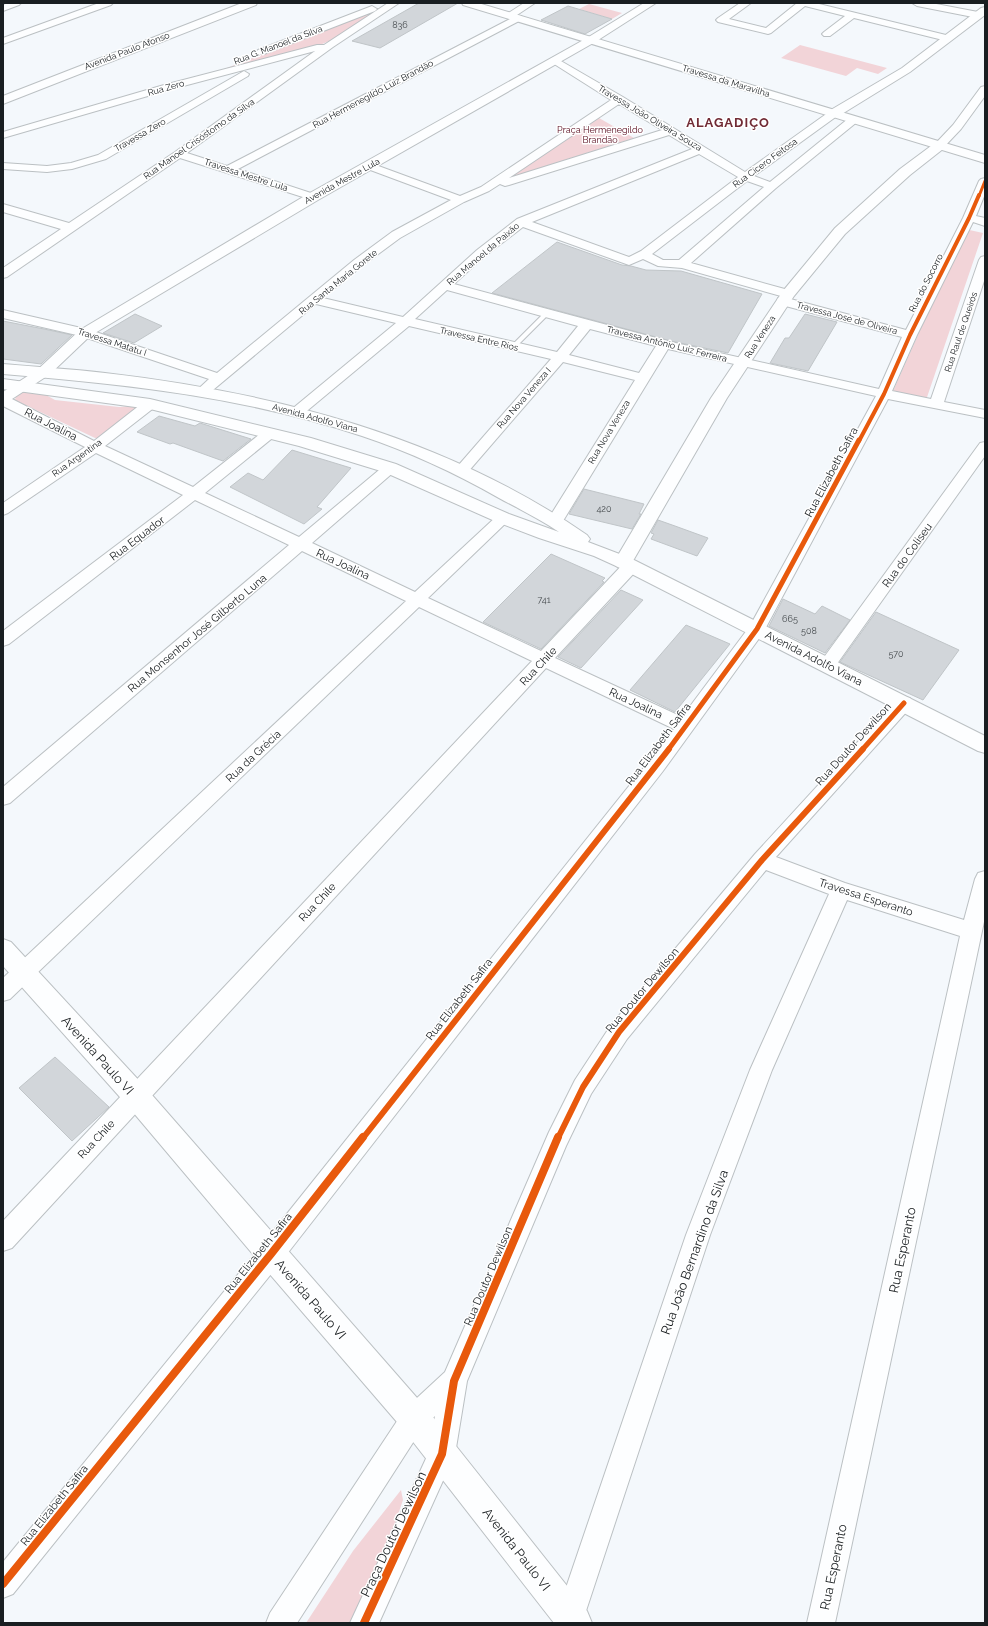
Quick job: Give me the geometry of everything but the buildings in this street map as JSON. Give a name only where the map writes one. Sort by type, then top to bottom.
[{"type":"street","points":[[3,8],[16,3]]},
{"type":"street","points":[[3,41],[108,3]]},
{"type":"street","name":"Avenida Paulo Afonso","points":[[3,88],[226,3]]},
{"type":"street","name":"Avenida Paulo Afonso","points":[[3,100],[252,3]]},
{"type":"street","name":"Rua G. Manoel da Silva","points":[[168,87],[388,3]]},
{"type":"street","name":"Rua Manoel Crisóstomo da Silva","points":[[3,274],[179,154],[330,45],[394,3]]},
{"type":"street","name":"Travessa da Maravilha","points":[[467,3],[833,114],[860,113],[939,146],[985,159]]},
{"type":"street","name":"Rua Hermenegildo Luiz Brandão","points":[[228,170],[514,17],[530,3]]},
{"type":"street","name":"Avenida Mestre Lula","points":[[42,373],[85,333],[313,197],[591,40],[651,3]]},
{"type":"street","points":[[746,3],[721,20],[768,31],[804,3],[946,38]]},
{"type":"street","points":[[917,3],[982,12]]},
{"type":"street","name":"Rua Cícero Feitosa","points":[[521,222],[628,261],[645,254],[745,177],[833,114],[865,93],[890,81],[906,70],[982,12]]},
{"type":"street","points":[[827,34],[852,15]]},
{"type":"street","name":"Rua Zero","points":[[3,135],[168,87],[330,45]]},
{"type":"street","name":"Travessa João Oliveira Souza","points":[[554,60],[745,177],[772,186]]},
{"type":"street","name":"Travessa Zero","points":[[3,166],[47,168],[72,166],[102,157],[264,62]]},
{"type":"street","name":"Rua Cícero Feitosa","points":[[682,264],[772,186],[860,113],[878,96],[890,81]]},
{"type":"street","points":[[939,146],[957,127],[985,89]]},
{"type":"street","name":"Rua Santa Maria Gorete","points":[[484,189],[619,99]]},
{"type":"street","name":"Rua Santa Maria Gorete","points":[[202,392],[358,263],[396,235],[460,200],[484,189],[671,131]]},
{"type":"street","name":"Rua Veneza","points":[[627,564],[719,398],[786,297],[817,257],[840,231],[904,172],[939,146]]},
{"type":"street","name":"Rua Manoel da Paixão","points":[[297,412],[404,322],[481,253],[521,222],[701,150]]},
{"type":"street","name":"Travessa Mestre Lula","points":[[179,154],[313,197]]},
{"type":"street","points":[[368,166],[460,200]]},
{"type":"street","name":"Rua do Socorro","points":[[884,394],[910,335],[969,218],[985,181]]},
{"type":"street","points":[[3,209],[72,228]]},
{"type":"street","points":[[969,218],[985,222]]},
{"type":"street","name":"Travessa José de Oliveira","points":[[645,254],[651,260],[659,263],[669,265],[682,264],[910,335]]},
{"type":"street","name":"Rua Raul de Queirós","points":[[936,404],[985,260]]},
{"type":"street","name":"Travessa Antônio Luiz Ferreira","points":[[444,286],[586,325],[665,343],[742,363],[985,414]]},
{"type":"street","name":"Travessa Entre Rios","points":[[315,300],[642,378]]},
{"type":"street","name":"Travessa Matatu I","points":[[3,314],[85,333],[219,378]]},
{"type":"street","name":"Rua Nova Veneza I","points":[[462,470],[560,358],[586,325]]},
{"type":"street","name":"Rua Nova Veneza","points":[[555,521],[665,343]]},
{"type":"street","name":"Avenida Adolfo Viana","points":[[3,369],[105,378],[202,392],[297,412],[367,432],[411,448],[462,470],[555,521],[600,552]]},
{"type":"street","points":[[3,399],[42,373]]},
{"type":"street","name":"Avenida Adolfo Viana","points":[[3,384],[150,404],[305,442],[390,468],[503,518],[545,534],[600,552],[627,564],[828,664],[985,745]]},
{"type":"street","name":"Rua Elizabeth Safira","points":[[3,1584],[271,1254],[656,766],[757,629],[884,394]]},
{"type":"street","name":"Rua Joalina","points":[[3,399],[94,447],[195,493],[684,726]]},
{"type":"street","points":[[226,422],[222,419],[221,414],[224,409],[234,401],[244,400]]},
{"type":"street","name":"Rua Argentina","points":[[3,510],[94,447],[150,404]]},
{"type":"street","name":"Rua Equador","points":[[3,640],[195,493],[270,433]]},
{"type":"street","name":"Rua do Coliseu","points":[[828,664],[985,446]]},
{"type":"street","name":"Rua Monsenhor José Gilberto Luna","points":[[3,798],[390,468]]},
{"type":"street","points":[[447,493],[461,494],[471,491],[475,488],[477,478]]},
{"type":"street","name":"Rua da Grécia","points":[[3,992],[503,518]]},
{"type":"street","name":"Rua Chile","points":[[3,1239],[544,660],[627,564]]},
{"type":"street","name":"Rua Doutor Dewilson","points":[[442,1454],[454,1381],[557,1140],[583,1087],[619,1032],[762,860],[904,703]]},
{"type":"street","name":"Travessa Esperanto","points":[[762,860],[842,890],[971,931]]},
{"type":"street","name":"Rua Esperanto","points":[[821,1623],[971,931],[985,879]]},
{"type":"street","name":"Rua João Bernardino da Silva","points":[[571,1621],[698,1235],[762,1070],[842,890]]},
{"type":"street","name":"Avenida Paulo VI","points":[[3,949],[136,1096],[414,1418],[571,1621]]},
{"type":"street","points":[[280,1623],[414,1418],[454,1381]]},
{"type":"street","name":"Praça Doutor Dewilson","points":[[364,1623],[442,1454]]},
{"type":"lane","points":[[512,347],[546,314]]},
{"type":"green space","points":[[589,4],[622,13],[612,19],[579,9]]},
{"type":"green space","points":[[382,7],[346,34],[315,47],[209,75]]},
{"type":"green space","points":[[800,45],[887,68],[878,74],[857,68],[846,76],[781,58]]},
{"type":"green space","name":"Praça Hermenegildo Brandão","points":[[599,118],[634,138],[508,178]]},
{"type":"green space","points":[[965,229],[983,233],[924,406],[890,398]]},
{"type":"green space","points":[[21,392],[46,395],[55,400],[141,408],[100,438],[95,438],[15,400],[16,396]]},
{"type":"green space","points":[[401,1490],[403,1500],[384,1556],[354,1623],[306,1623],[353,1551]]},
{"type":"cycle path","points":[[3,1584],[271,1254],[656,766],[757,629],[884,394],[910,335],[969,218],[985,181]]},
{"type":"cycle path","points":[[364,1623],[442,1454],[454,1381],[557,1140],[583,1087],[619,1032],[762,860],[904,703]]},
{"type":"district","name":"ALAGADIÇO","points":[[728,122]]}]
